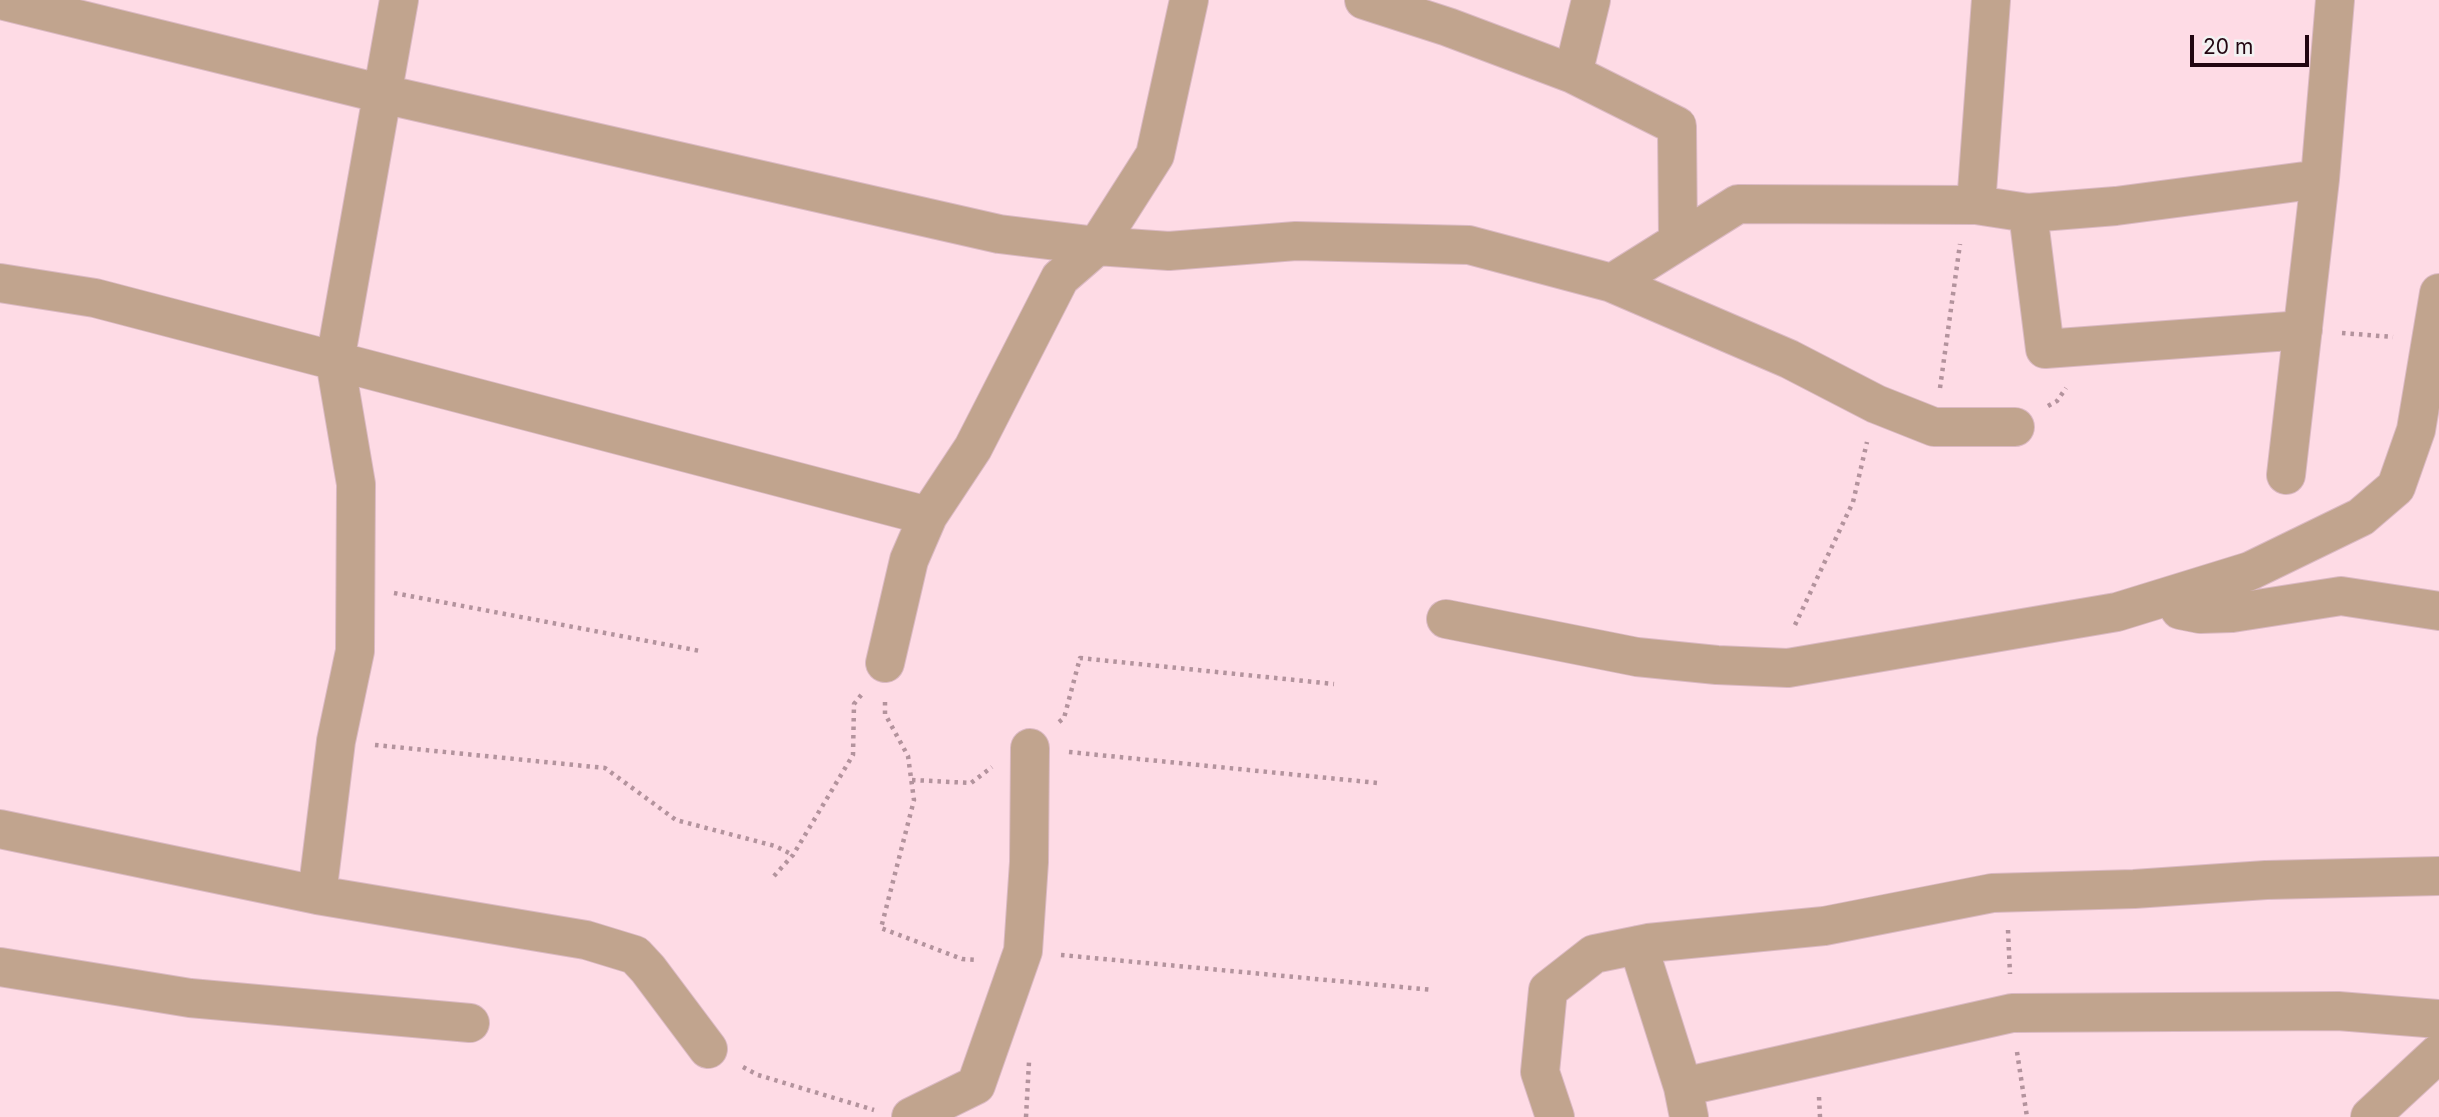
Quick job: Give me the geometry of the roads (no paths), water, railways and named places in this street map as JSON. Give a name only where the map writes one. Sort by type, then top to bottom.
[{"type":"street","points":[[0,0],[383,94],[999,234],[1097,246],[1169,251],[1296,241],[1469,246],[1612,283],[1789,359],[1876,404],[1934,427],[2015,427]]},
{"type":"street","points":[[317,895],[336,741],[355,651],[356,484],[335,361],[399,0]]},
{"type":"street","points":[[885,663],[909,560],[928,516],[973,448],[1060,278],[1097,246],[1155,155],[1189,0]]},
{"type":"street","points":[[1364,0],[1452,14],[1676,126],[1678,240]]},
{"type":"street","points":[[1573,74],[1591,0]]},
{"type":"street","points":[[1971,205],[1992,0]]},
{"type":"street","points":[[2286,475],[2320,179],[2334,0]]},
{"type":"street","points":[[1612,283],[1738,204],[1971,205],[2028,213],[2116,206],[2320,179]]},
{"type":"street","points":[[2028,213],[2045,349],[2303,330]]},
{"type":"street","points":[[0,283],[95,298],[928,516]]},
{"type":"street","points":[[1446,619],[1637,657],[1717,665],[1788,668],[2117,612],[2250,571],[2361,517],[2396,487],[2416,430],[2439,293]]},
{"type":"street","points":[[2171,596],[2180,610],[2200,614],[2232,613],[2341,596],[2439,611]]},
{"type":"street","points":[[897,1115],[971,1101],[1023,951],[1029,862],[1030,748]]},
{"type":"street","points":[[0,829],[317,895],[586,940],[635,955],[708,1049]]},
{"type":"street","points":[[1555,1117],[1540,1072],[1548,990],[1594,954],[1638,945],[1824,926],[1992,893],[2134,889],[2266,880],[2439,876]]},
{"type":"street","points":[[1638,945],[1686,1102],[2012,1013],[2338,1011],[2439,1019]]},
{"type":"street","points":[[0,967],[190,998],[470,1023]]},
{"type":"street","points":[[2370,1117],[2439,1053]]}]
